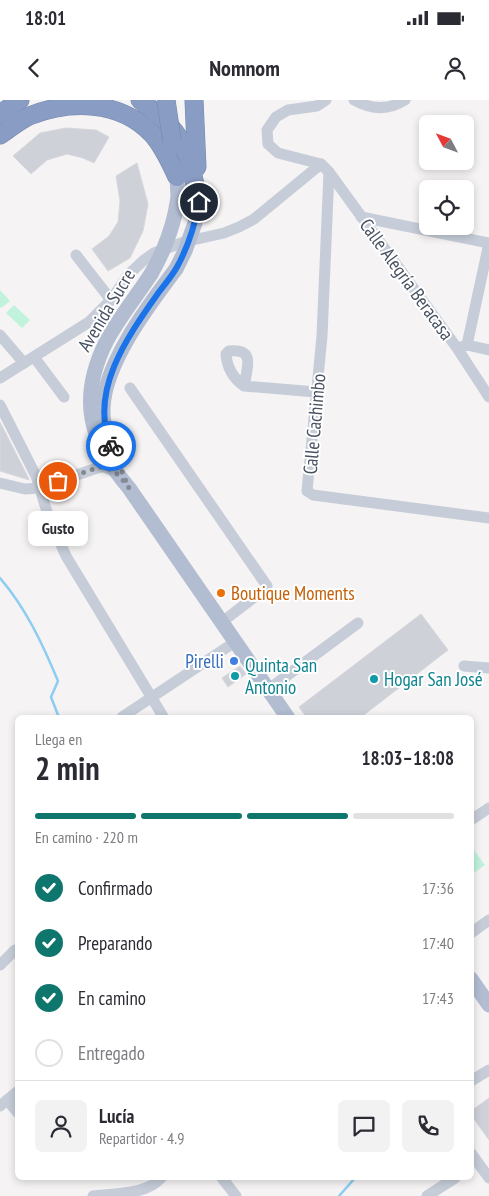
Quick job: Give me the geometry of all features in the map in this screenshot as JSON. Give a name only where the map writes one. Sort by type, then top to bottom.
[{"type":"highway","points":[[0,114],[20,100]]},
{"type":"highway","points":[[140,100],[174,130],[190,164],[199,202]]},
{"type":"highway","points":[[166,100],[177,177]]},
{"type":"highway","points":[[194,100],[199,202]]},
{"type":"highway","points":[[0,135],[28,116],[70,102],[93,102],[114,107],[134,119],[152,134],[165,152],[177,177]]},
{"type":"main road","name":"Avenida Sucre","points":[[177,177],[178,197],[176,214],[159,261],[111,334],[93,373],[91,410],[95,434],[115,472],[129,488],[286,715]]},
{"type":"main road","name":"Avenida Sucre","points":[[129,488],[106,435],[103,408],[106,388],[127,340],[176,269],[185,251],[195,223],[199,202]]},
{"type":"main road","points":[[474,983],[489,1005]]},
{"type":"street","points":[[0,378],[89,322],[111,300],[128,275],[149,257],[184,242],[239,228],[325,168],[314,161],[296,159],[278,153],[268,144],[267,130],[276,117],[288,110],[317,106],[326,100]]},
{"type":"street","points":[[354,100],[364,106],[379,108],[398,104],[405,100]]},
{"type":"street","name":"Calle Alegría Beracasa","points":[[325,168],[462,346],[489,397]]},
{"type":"street","name":"Calle Cachimbo","points":[[325,168],[322,336],[308,491],[310,494],[489,518]]},
{"type":"street","points":[[361,216],[489,243],[462,346],[489,350]]},
{"type":"street","points":[[76,254],[111,300]]},
{"type":"street","points":[[4,339],[24,363]]},
{"type":"street","points":[[0,352],[4,339]]},
{"type":"street","points":[[34,357],[64,397]]},
{"type":"street","points":[[244,386],[316,392]]},
{"type":"street","points":[[130,388],[267,586],[222,622]]},
{"type":"street","points":[[0,405],[36,476],[48,515],[66,556],[162,715]]},
{"type":"street","points":[[76,475],[96,462],[98,458],[99,448],[95,434]]},
{"type":"street","points":[[0,483],[25,489],[39,488],[100,467],[105,467],[115,472]]},
{"type":"street","points":[[269,689],[358,623]]},
{"type":"street","points":[[125,715],[235,642]]},
{"type":"street","points":[[464,666],[489,668]]},
{"type":"street","points":[[474,816],[489,808]]},
{"type":"street","points":[[474,931],[489,920]]},
{"type":"street","points":[[0,965],[15,950]]},
{"type":"street","points":[[474,1079],[489,1070]]},
{"type":"street","points":[[15,1094],[4,1103],[15,1111]]},
{"type":"street","points":[[474,1162],[489,1178]]},
{"type":"street","points":[[93,1196],[138,1190],[159,1180]]},
{"type":"street","points":[[224,1180],[236,1196]]},
{"type":"street","points":[[427,1196],[452,1180]]},
{"type":"green space","points":[[0,290],[10,301],[1,308],[0,307]]},
{"type":"green space","points":[[14,305],[30,320],[22,328],[6,313]]},
{"type":"green space","points":[[474,850],[485,865],[474,873]]},
{"type":"building","points":[[66,128],[96,130],[109,137],[94,163],[67,154],[47,160],[31,174],[13,156],[40,133]]},
{"type":"building","points":[[137,163],[148,204],[143,231],[130,258],[108,271],[92,249],[109,236],[118,222],[120,201],[116,176]]},
{"type":"building","points":[[0,422],[29,479],[29,480],[0,471]]},
{"type":"building","name":"Hogar San José","points":[[421,614],[448,650],[364,715],[305,715],[299,707]]},
{"type":"building","name":"Quinta San Antonio","points":[[240,666],[246,674],[228,687],[222,678]]},
{"type":"building","points":[[489,1098],[489,1140],[474,1119],[474,1109]]},
{"type":"waterway","points":[[0,578],[26,614],[58,681],[51,697],[58,715]]},
{"type":"waterway","points":[[339,1196],[353,1180]]},
{"type":"way so far","points":[[58,481],[105,467],[115,472],[129,488],[111,446]]},
{"type":"place","name":"Gusto","points":[[58,481]]},
{"type":"place","name":"Boutique Moments","points":[[221,593]]},
{"type":"place","name":"Pirelli","points":[[234,661]]},
{"type":"place","name":"Quinta San Antonio","points":[[235,676]]},
{"type":"place","name":"Hogar San José","points":[[374,679]]},
{"type":"route","points":[[111,446],[106,435],[104,421],[103,408],[106,388],[127,340],[176,269],[195,223],[199,202]]}]
